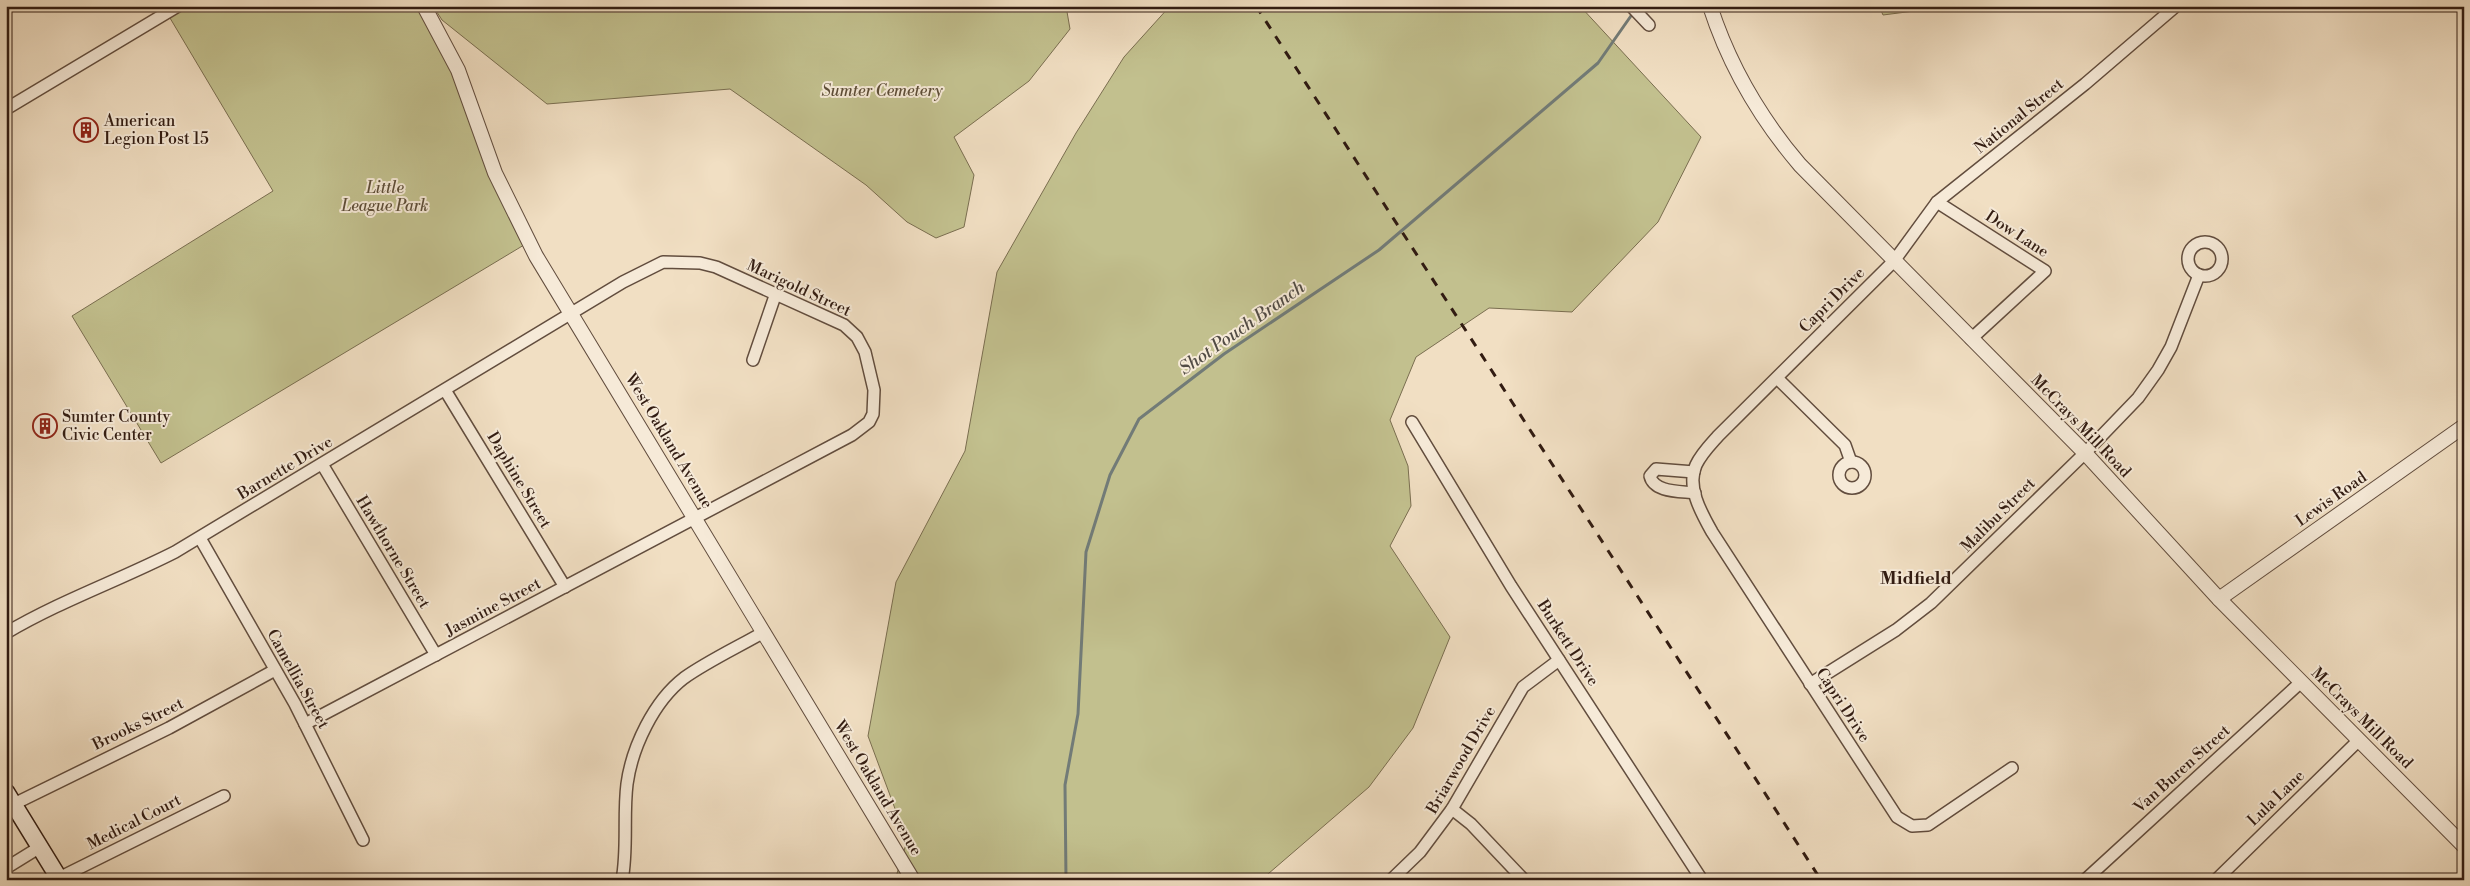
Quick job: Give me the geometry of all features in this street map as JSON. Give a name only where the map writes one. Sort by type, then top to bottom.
[{"type":"main road","points":[[10,798],[59,879]]},
{"type":"street","points":[[6,109],[178,6]]},
{"type":"street","name":"West Oakland Avenue","points":[[424,6],[458,70],[495,173],[536,256],[913,880]]},
{"type":"street","points":[[1631,6],[1649,25]]},
{"type":"street","name":"McCrays Mill Road","points":[[1710,6],[1723,41],[1752,101],[1783,146],[2084,453],[2219,600],[2464,846]]},
{"type":"street","name":"National Street","points":[[1894,261],[1937,202],[2085,84],[2176,6]]},
{"type":"street","name":"Dow Lane","points":[[1937,202],[2045,271],[1971,339]]},
{"type":"street","name":"Capri Drive","points":[[1894,261],[1718,436],[1700,458],[1694,472],[1695,493],[1712,532],[1897,817],[1912,826],[1920,827],[1937,820],[2012,768]]},
{"type":"street","name":"Marigold Street","points":[[571,313],[642,271],[663,262],[688,262],[716,267],[776,293],[839,322],[857,337],[865,352],[874,390],[873,414],[870,422],[852,435],[694,517]]},
{"type":"street","name":"Malibu Street","points":[[1810,684],[1896,630],[1931,603],[2138,398],[2158,370],[2171,347],[2199,275]]},
{"type":"street","points":[[753,360],[776,293]]},
{"type":"street","name":"Barnette Drive","points":[[6,633],[45,612],[126,577],[200,538],[571,313]]},
{"type":"street","points":[[1777,378],[1845,445],[1851,462]]},
{"type":"street","name":"Daphine Street","points":[[445,390],[565,587]]},
{"type":"street","name":"Burkett Drive","points":[[1412,422],[1511,586],[1702,880]]},
{"type":"street","name":"Lewis Road","points":[[2219,600],[2464,426]]},
{"type":"street","name":"Hawthorne Street","points":[[322,464],[436,656]]},
{"type":"street","points":[[1694,472],[1656,469],[1650,476],[1653,485],[1659,488],[1695,493]]},
{"type":"street","name":"Jasmine Street","points":[[305,724],[436,656],[694,517]]},
{"type":"street","name":"Camellia Street","points":[[200,538],[305,724],[362,840]]},
{"type":"street","points":[[622,880],[629,778],[638,746],[656,709],[670,691],[684,678],[764,632]]},
{"type":"street","name":"Briarwood Drive","points":[[1391,880],[1420,852],[1452,809],[1518,694],[1533,679],[1559,660]]},
{"type":"street","name":"Brooks Street","points":[[10,798],[169,728],[275,670]]},
{"type":"street","name":"Van Buren Street","points":[[2085,880],[2301,682]]},
{"type":"street","name":"Lula Lane","points":[[2216,880],[2359,740]]},
{"type":"street","name":"Medical Court","points":[[59,879],[224,796]]},
{"type":"street","points":[[1452,809],[1471,824],[1524,880]]},
{"type":"street","points":[[6,868],[40,847]]},
{"type":"green space","name":"Little League Park","points":[[177,6],[424,6],[529,242],[161,463],[72,316],[273,191],[167,13]]},
{"type":"green space","name":"Sumter Cemetery","points":[[433,6],[1066,6],[1070,29],[1029,81],[954,137],[974,175],[964,227],[936,238],[907,222],[866,185],[730,89],[547,104],[442,20]]},
{"type":"green space","points":[[1170,6],[1580,6],[1701,137],[1658,222],[1572,312],[1489,308],[1416,357],[1390,420],[1408,466],[1411,506],[1390,546],[1450,637],[1413,728],[1369,787],[1261,880],[895,880],[907,841],[868,736],[896,582],[965,451],[997,272],[1076,133],[1124,57]]},
{"type":"green space","points":[[1879,6],[1953,6],[1883,15]]},
{"type":"waterway","name":"Shot Pouch Branch","points":[[1066,880],[1065,785],[1078,714],[1086,552],[1110,475],[1139,419],[1224,354],[1379,250],[1598,63],[1633,13]]},
{"type":"railway","points":[[1256,6],[1821,880]]},
{"type":"place","name":"American Legion Post 15","points":[[86,130]]},
{"type":"place","name":"Sumter County Civic Center","points":[[45,426]]},
{"type":"district","name":"Midfield","points":[[1916,578]]}]
